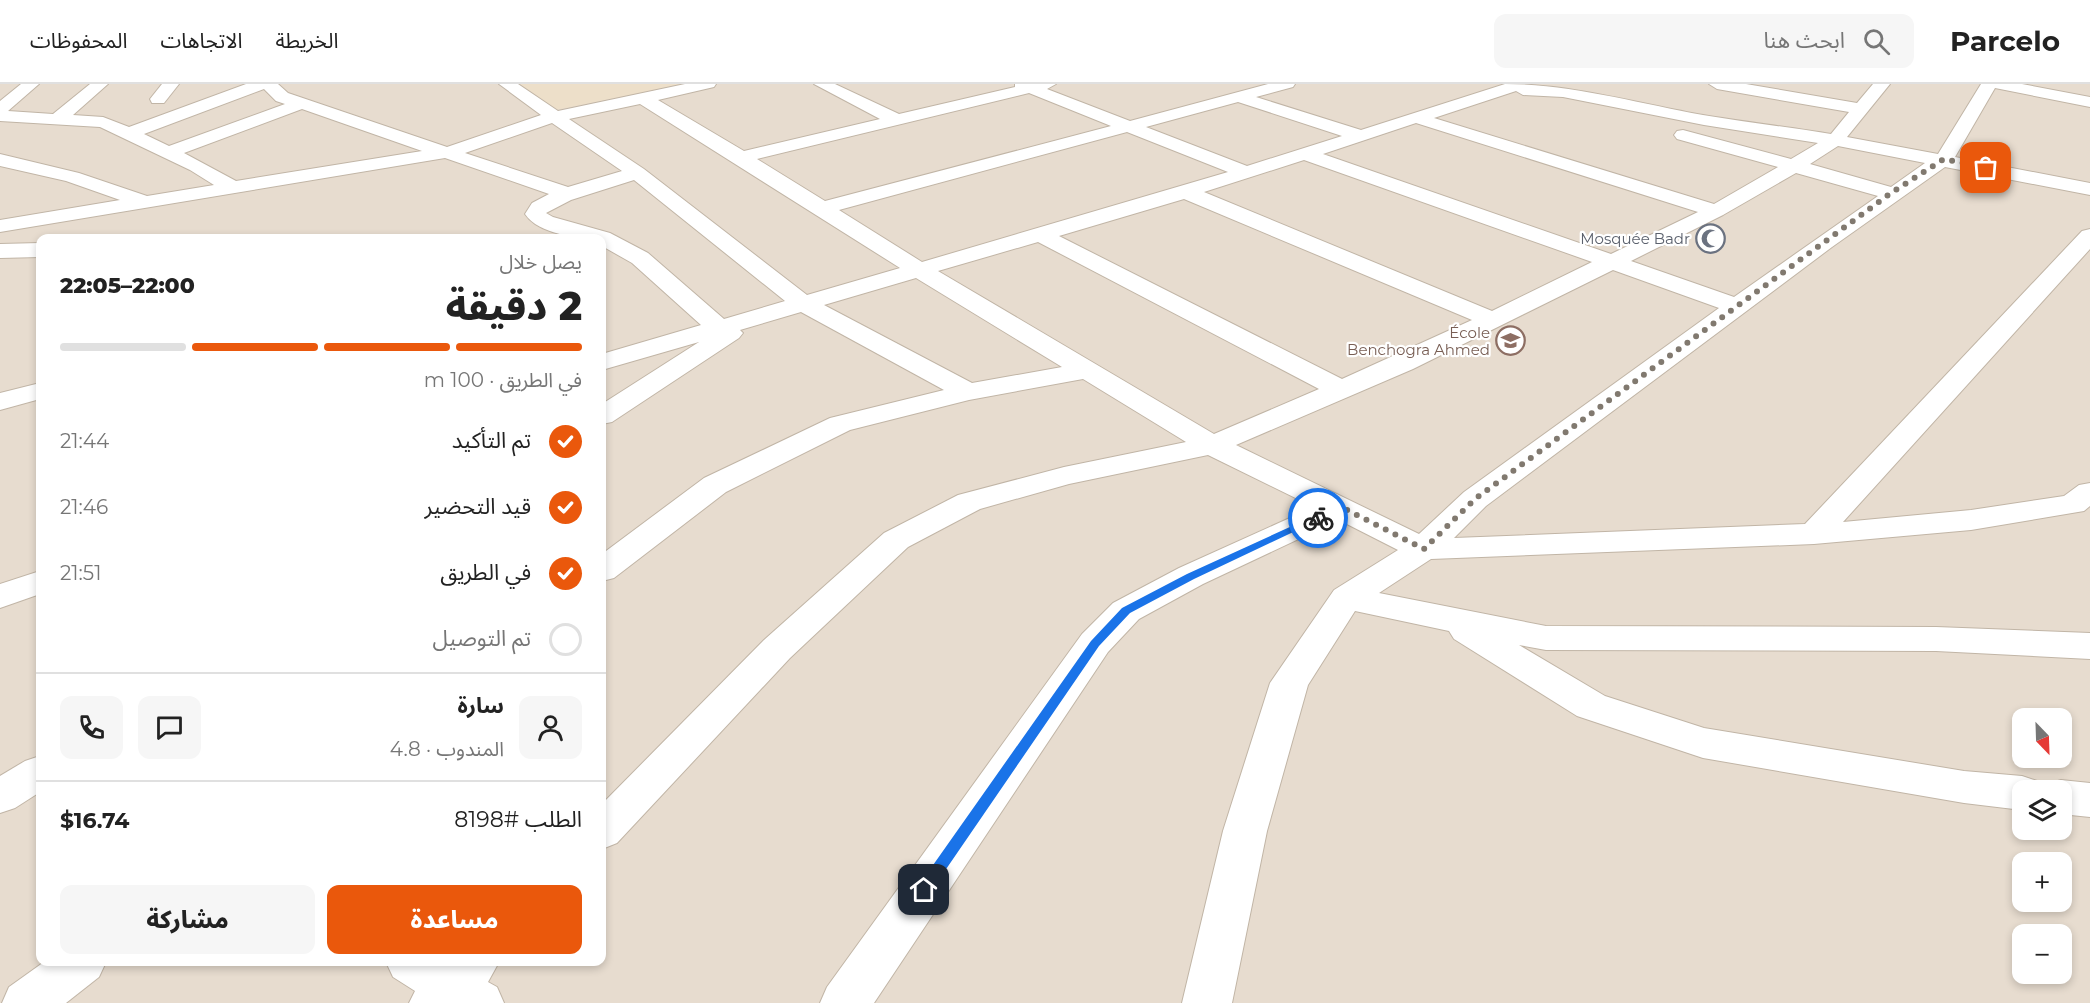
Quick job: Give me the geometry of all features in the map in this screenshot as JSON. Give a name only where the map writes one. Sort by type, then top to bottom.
[{"type":"street","points":[[0,109],[31,84]]},
{"type":"street","points":[[18,135],[64,118],[100,84]]},
{"type":"street","points":[[158,99],[171,84]]},
{"type":"street","points":[[130,133],[267,86],[302,84]]},
{"type":"street","points":[[507,84],[637,173],[803,303],[968,392]]},
{"type":"street","points":[[0,226],[449,152],[553,117],[708,84]]},
{"type":"street","points":[[822,84],[897,120]]},
{"type":"street","points":[[822,208],[1287,84]]},
{"type":"street","points":[[1676,115],[1717,84],[1862,109]]},
{"type":"street","points":[[606,827],[777,649],[896,540],[969,502],[1064,476],[1212,445],[1342,390],[1716,211],[1835,140],[1882,84]]},
{"type":"street","points":[[1207,1003],[1245,831],[1289,683],[1346,597],[1424,549],[1475,499],[1891,193],[1944,159],[1989,84]]},
{"type":"street","points":[[1997,84],[2061,90],[2090,102]]},
{"type":"street","points":[[741,157],[1033,85],[1128,126],[1246,172]]},
{"type":"street","points":[[267,86],[282,97],[300,104],[449,152],[568,194]]},
{"type":"street","points":[[1210,87],[1359,135]]},
{"type":"street","points":[[606,361],[717,326],[1185,192],[1512,87],[1581,95],[1676,115],[1944,159],[2090,189]]},
{"type":"street","points":[[1512,87],[1891,193]]},
{"type":"street","points":[[641,97],[741,157],[919,270],[1212,445],[1424,549],[1814,534],[1971,520],[2073,504],[2090,492]]},
{"type":"street","points":[[167,153],[300,104]]},
{"type":"street","points":[[0,116],[103,122],[197,166],[234,188]]},
{"type":"street","points":[[1414,117],[1716,211]]},
{"type":"street","points":[[1303,153],[1738,306]]},
{"type":"street","points":[[0,160],[72,177],[144,201]]},
{"type":"street","points":[[585,234],[545,222],[535,214],[540,207],[568,194],[637,173]]},
{"type":"street","points":[[1185,192],[1491,320]]},
{"type":"street","points":[[1037,233],[1342,390]]},
{"type":"street","points":[[1814,534],[2090,236]]},
{"type":"street","points":[[606,241],[640,258],[717,326]]},
{"type":"street","points":[[0,251],[36,250]]},
{"type":"street","points":[[606,413],[760,315]]},
{"type":"street","points":[[606,567],[715,485],[840,424],[968,392],[1089,370]]},
{"type":"street","points":[[0,402],[36,392]]},
{"type":"street","points":[[845,1003],[1095,643],[1126,611],[1191,576],[1341,507]]},
{"type":"street","points":[[1346,597],[1546,638],[1936,639],[2090,646]]},
{"type":"street","points":[[1450,620],[1591,706],[1703,742],[1964,787],[2012,792]]},
{"type":"street","points":[[0,796],[36,774]]},
{"type":"street","points":[[2072,798],[2090,800]]},
{"type":"street","points":[[27,1003],[77,966]]},
{"type":"street","points":[[418,966],[460,988]]},
{"type":"shaded area","points":[[0,84],[2090,84],[2090,1003],[0,1003]]},
{"type":"shaded area","points":[[510,84],[688,84],[550,111]]},
{"type":"way so far","points":[[1318,518],[1341,507],[1424,549],[1475,499],[1891,193],[1944,159],[1986,168]]},
{"type":"place","name":"Mosquée Badr","points":[[1711,238]]},
{"type":"place","name":"École Benchogra Ahmed","points":[[1511,341]]},
{"type":"route","points":[[924,890],[1095,643],[1126,611],[1191,576],[1318,518]]}]
